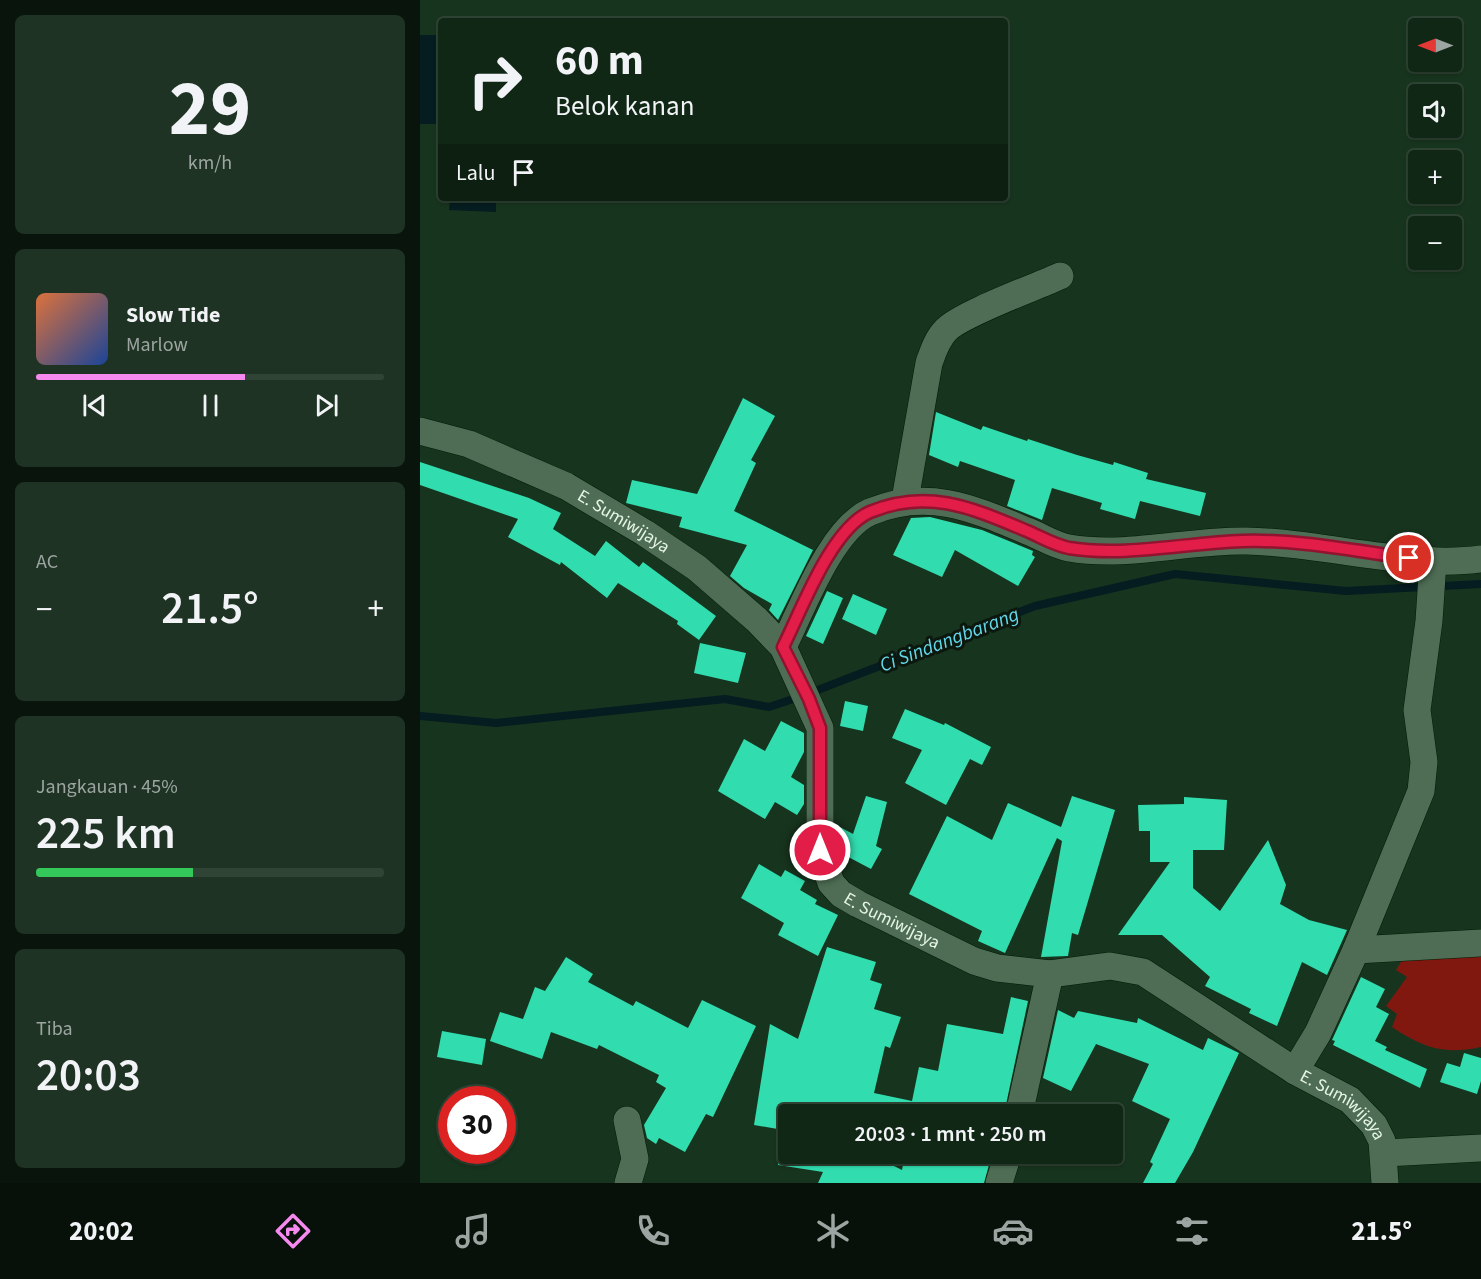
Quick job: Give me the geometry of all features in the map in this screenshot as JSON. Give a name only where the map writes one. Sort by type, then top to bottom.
[{"type":"street","points":[[905,500],[929,363],[936,344],[946,329],[963,319],[1060,276]]},
{"type":"street","name":"E. Sumiwijaya","points":[[420,431],[469,444],[566,486],[645,532],[697,568],[757,620],[786,654],[809,699],[822,740],[820,850],[826,873],[841,894],[974,961],[997,968],[1050,974],[1110,966],[1143,972],[1307,1052],[1374,1125],[1384,1153],[1384,1183]]},
{"type":"street","points":[[786,654],[845,530],[869,513],[905,500],[942,501],[963,506],[1068,548],[1096,551],[1245,541],[1432,571],[1481,560]]},
{"type":"street","points":[[1307,1052],[1356,950],[1421,790],[1424,762],[1418,710],[1429,621],[1432,571]]},
{"type":"street","points":[[1356,950],[1481,943]]},
{"type":"street","points":[[1021,1104],[1050,974]]},
{"type":"street","points":[[627,1120],[634,1159],[628,1183]]},
{"type":"street","points":[[1384,1153],[1481,1148]]},
{"type":"street","points":[[999,1183],[1005,1164]]},
{"type":"shaded area","points":[[1481,952],[1481,1047],[1456,1050],[1434,1048],[1392,1027],[1397,1014],[1386,1006],[1407,977],[1396,970],[1404,957]]},
{"type":"water","points":[[420,35],[438,35],[438,124],[420,124]]},
{"type":"water","points":[[450,201],[496,201],[496,212],[449,210]]},
{"type":"building","points":[[743,398],[775,416],[751,460],[756,463],[734,511],[813,550],[778,620],[769,610],[772,604],[744,588],[730,576],[747,545],[679,527],[682,517],[626,503],[632,480],[697,494]]},
{"type":"building","points":[[936,412],[981,430],[983,426],[1113,465],[1114,462],[1148,473],[1146,479],[1206,493],[1200,516],[1140,501],[1135,519],[1100,509],[1102,503],[1052,488],[1042,520],[1007,506],[1015,480],[960,461],[958,467],[929,455]]},
{"type":"building","points":[[420,462],[529,498],[561,513],[553,529],[595,556],[606,541],[639,567],[643,562],[716,616],[699,640],[677,624],[678,621],[618,583],[607,598],[561,562],[560,565],[508,537],[518,519],[420,485]]},
{"type":"building","points":[[930,517],[982,530],[1033,551],[1032,555],[1035,557],[1018,586],[955,550],[942,577],[893,555],[911,518]]},
{"type":"building","points":[[827,591],[843,598],[823,644],[806,636]]},
{"type":"building","points":[[853,594],[887,609],[876,635],[842,619]]},
{"type":"building","points":[[700,643],[746,653],[738,683],[694,673]]},
{"type":"building","points":[[845,701],[868,706],[863,731],[840,726]]},
{"type":"building","points":[[905,709],[944,725],[945,723],[991,747],[982,765],[970,759],[946,805],[905,783],[922,750],[892,738]]},
{"type":"building","points":[[781,721],[804,733],[804,752],[791,777],[804,785],[804,804],[797,815],[775,802],[765,819],[718,791],[744,739],[765,751]]},
{"type":"building","points":[[866,796],[887,802],[876,846],[882,849],[871,869],[837,851],[836,847],[838,826],[853,834]]},
{"type":"building","points":[[1072,796],[1115,810],[1078,935],[1072,933],[1068,956],[1041,957],[1062,841],[1057,838],[1005,953],[978,941],[982,931],[909,894],[947,816],[992,840],[1008,803],[1061,827]]},
{"type":"building","points":[[1184,797],[1227,800],[1224,850],[1193,850],[1193,888],[1220,911],[1268,840],[1286,885],[1280,904],[1309,920],[1347,930],[1327,975],[1302,962],[1277,1026],[1249,1013],[1251,1009],[1205,986],[1210,977],[1162,935],[1118,935],[1170,862],[1150,862],[1150,831],[1139,831],[1138,805],[1184,804]]},
{"type":"building","points":[[759,864],[781,877],[785,870],[805,881],[800,890],[817,900],[815,904],[838,915],[818,956],[778,935],[784,923],[741,898]]},
{"type":"building","points":[[827,947],[876,962],[870,980],[882,984],[874,1009],[901,1017],[890,1048],[885,1046],[874,1093],[912,1101],[919,1067],[938,1071],[947,1024],[1003,1034],[1011,997],[1028,1001],[1006,1104],[778,1104],[778,1129],[754,1125],[770,1024],[798,1039]]},
{"type":"building","points":[[566,957],[593,974],[588,982],[633,1006],[636,1001],[688,1028],[702,1000],[756,1026],[713,1117],[706,1114],[685,1152],[659,1138],[656,1144],[647,1138],[644,1125],[666,1088],[656,1082],[659,1075],[599,1045],[597,1049],[551,1032],[542,1059],[490,1041],[500,1012],[523,1019],[535,987],[545,991]]},
{"type":"building","points":[[1361,977],[1385,989],[1376,1007],[1389,1014],[1375,1041],[1387,1047],[1385,1050],[1427,1069],[1420,1088],[1333,1045],[1335,1041],[1332,1040]]},
{"type":"building","points":[[1058,1010],[1074,1018],[1078,1011],[1137,1023],[1138,1018],[1203,1050],[1208,1038],[1239,1053],[1193,1152],[1175,1183],[1143,1183],[1153,1164],[1150,1162],[1170,1119],[1132,1101],[1149,1064],[1096,1044],[1071,1091],[1043,1078]]},
{"type":"building","points":[[442,1031],[486,1039],[482,1065],[437,1057]]},
{"type":"building","points":[[1464,1053],[1481,1058],[1481,1081],[1477,1094],[1440,1082],[1447,1063],[1460,1067]]},
{"type":"building","points":[[890,1164],[902,1170],[903,1164],[989,1164],[984,1183],[818,1183],[823,1172],[778,1165]]},
{"type":"waterway","name":"Ci Sindangbarang","points":[[810,693],[1035,606],[1175,574],[1346,591],[1481,584]]},
{"type":"waterway","name":"Ci Sindangbarang","points":[[420,716],[496,723],[725,699],[769,707],[799,697]]},
{"type":"route","points":[[820,850],[822,740],[820,728],[809,699],[783,647],[837,541],[855,521],[869,513],[905,500],[942,501],[963,506],[1051,543],[1068,548],[1096,551],[1245,541],[1293,544],[1409,558]]}]
